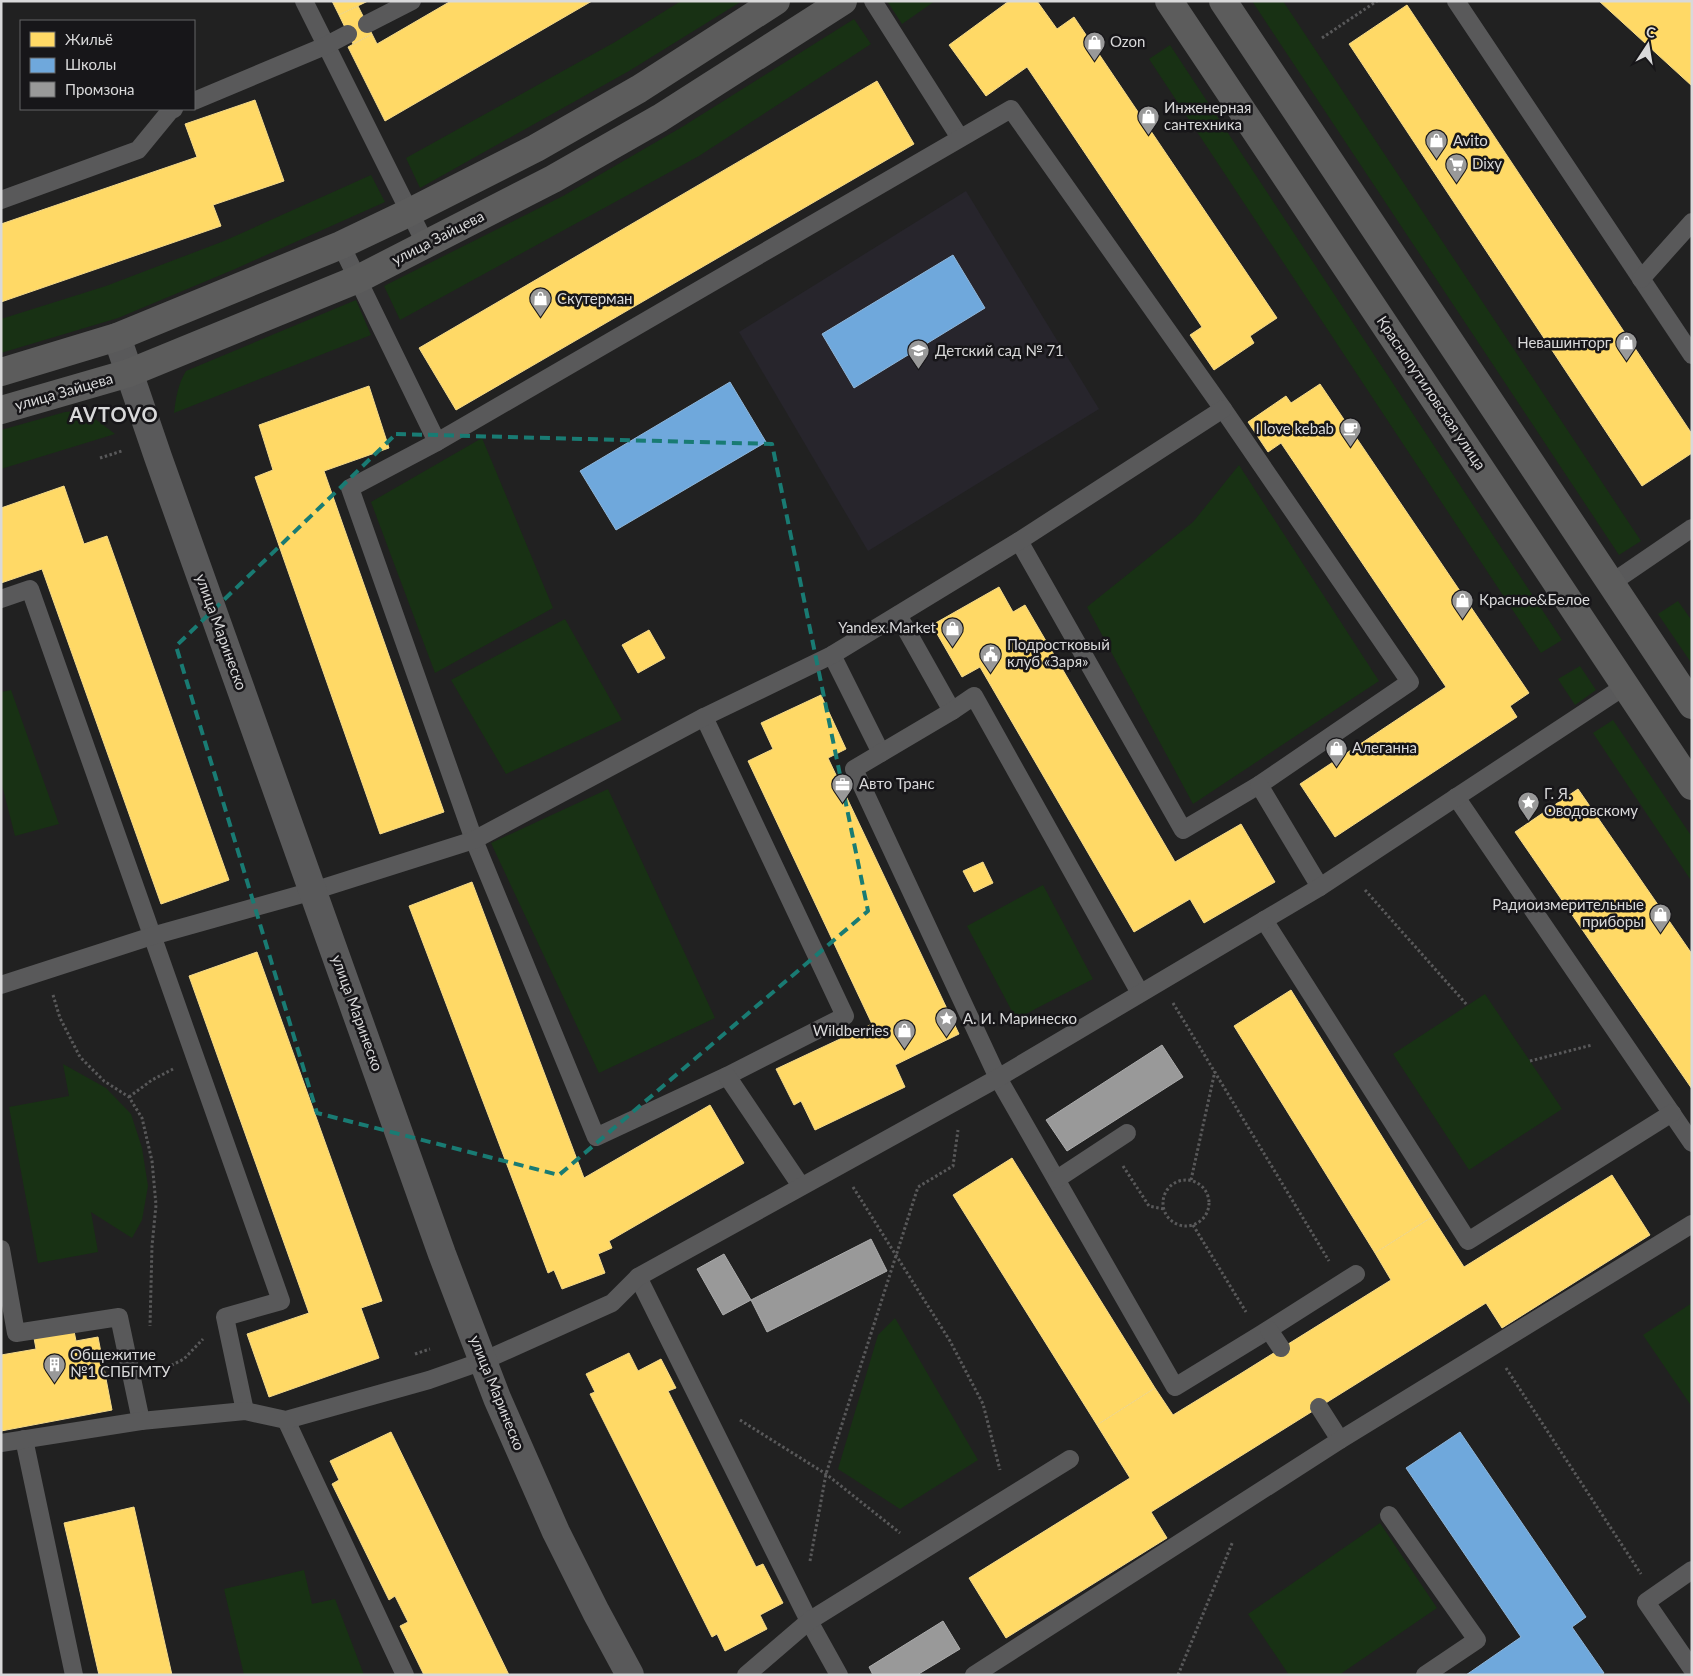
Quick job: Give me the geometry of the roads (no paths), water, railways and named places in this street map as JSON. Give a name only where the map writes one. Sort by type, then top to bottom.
[{"type":"street","points":[[1,372],[118,337],[341,245],[408,213],[536,148],[630,94],[776,1]]},
{"type":"street","name":"улица Зайцева","points":[[1,410],[129,373],[358,278],[426,245],[553,179],[660,118],[843,1]]},
{"type":"street","name":"Краснопутиловская улица","points":[[1169,1],[1692,786]]},
{"type":"street","points":[[1223,1],[1692,705]]},
{"type":"street","name":"улица Маринеско","points":[[118,337],[129,373],[442,1254],[496,1398],[556,1532],[630,1675]]},
{"type":"lane","points":[[304,1],[408,213],[426,245]]},
{"type":"lane","points":[[367,24],[412,1]]},
{"type":"lane","points":[[873,1],[960,138]]},
{"type":"lane","points":[[1456,1],[1692,356]]},
{"type":"lane","points":[[195,101],[325,46],[348,34]]},
{"type":"lane","points":[[704,717],[845,1016],[727,1076],[596,1137],[474,840],[350,488],[437,442],[1011,109],[1224,409],[1410,682],[1259,785],[1183,830],[1019,541]]},
{"type":"lane","points":[[1,200],[138,150],[170,110]]},
{"type":"lane","points":[[1641,279],[1692,222]]},
{"type":"lane","points":[[341,245],[437,442]]},
{"type":"lane","points":[[1,986],[152,936],[313,891],[474,840],[704,717],[832,655],[1019,541],[1224,409]]},
{"type":"lane","points":[[1610,584],[1692,528]]},
{"type":"lane","points":[[1,599],[30,589],[281,1301],[225,1317],[244,1411]]},
{"type":"lane","points":[[898,615],[952,711]]},
{"type":"lane","points":[[832,655],[881,753]]},
{"type":"lane","points":[[1,1443],[141,1421],[244,1411],[286,1420],[429,1380],[483,1361],[612,1303],[638,1277],[998,1078],[1320,887],[1625,686]]},
{"type":"lane","points":[[1140,993],[974,696],[854,769],[998,1078],[1057,1178],[1174,1387],[1349,1278]]},
{"type":"lane","points":[[1259,785],[1320,887]]},
{"type":"lane","points":[[1456,797],[1692,1143]]},
{"type":"lane","points":[[1264,920],[1468,1242],[1672,1114]]},
{"type":"lane","points":[[727,1076],[802,1186]]},
{"type":"lane","points":[[1057,1178],[1127,1133]]},
{"type":"lane","points":[[974,1675],[1340,1440],[1692,1224]]},
{"type":"lane","points":[[1,1249],[16,1333],[119,1317],[141,1421]]},
{"type":"lane","points":[[638,1277],[805,1614],[839,1675]]},
{"type":"lane","points":[[1265,1332],[1281,1348]]},
{"type":"lane","points":[[1319,1408],[1340,1440]]},
{"type":"lane","points":[[286,1420],[405,1675]]},
{"type":"lane","points":[[24,1439],[74,1675]]},
{"type":"lane","points":[[746,1675],[805,1614],[922,1550],[1070,1459]]},
{"type":"lane","points":[[1389,1515],[1477,1640],[1425,1675]]},
{"type":"lane","points":[[1692,1570],[1646,1602],[1692,1669]]},
{"type":"place","name":"Ozon","points":[[1094,61]]},
{"type":"place","name":"Инженерная сантехника","points":[[1148,136]]},
{"type":"place","name":"Avito","points":[[1437,160]]},
{"type":"place","name":"Dixy","points":[[1456,183]]},
{"type":"place","name":"Скутерман","points":[[541,318]]},
{"type":"place","name":"Невашинторг","points":[[1627,362]]},
{"type":"place","name":"Детский сад № 71","points":[[919,370]]},
{"type":"place","name":"I love kebab","points":[[1350,448]]},
{"type":"place","name":"Красное&Белое","points":[[1463,619]]},
{"type":"place","name":"Yandex.Market","points":[[952,647]]},
{"type":"place","name":"Подростковый клуб «Заря»","points":[[991,673]]},
{"type":"place","name":"Алеганна","points":[[1336,767]]},
{"type":"place","name":"Авто Транс","points":[[843,803]]},
{"type":"place","name":"Г. Я. Оводовскому","points":[[1528,822]]},
{"type":"place","name":"Радиоизмерительные приборы","points":[[1660,933]]},
{"type":"place","name":"А. И. Маринеско","points":[[947,1038]]},
{"type":"place","name":"Wildberries","points":[[905,1050]]},
{"type":"place","name":"Общежитие №1 СПБГМТУ","points":[[54,1383]]},
{"type":"district","name":"AVTOVO","points":[[114,415]]}]
